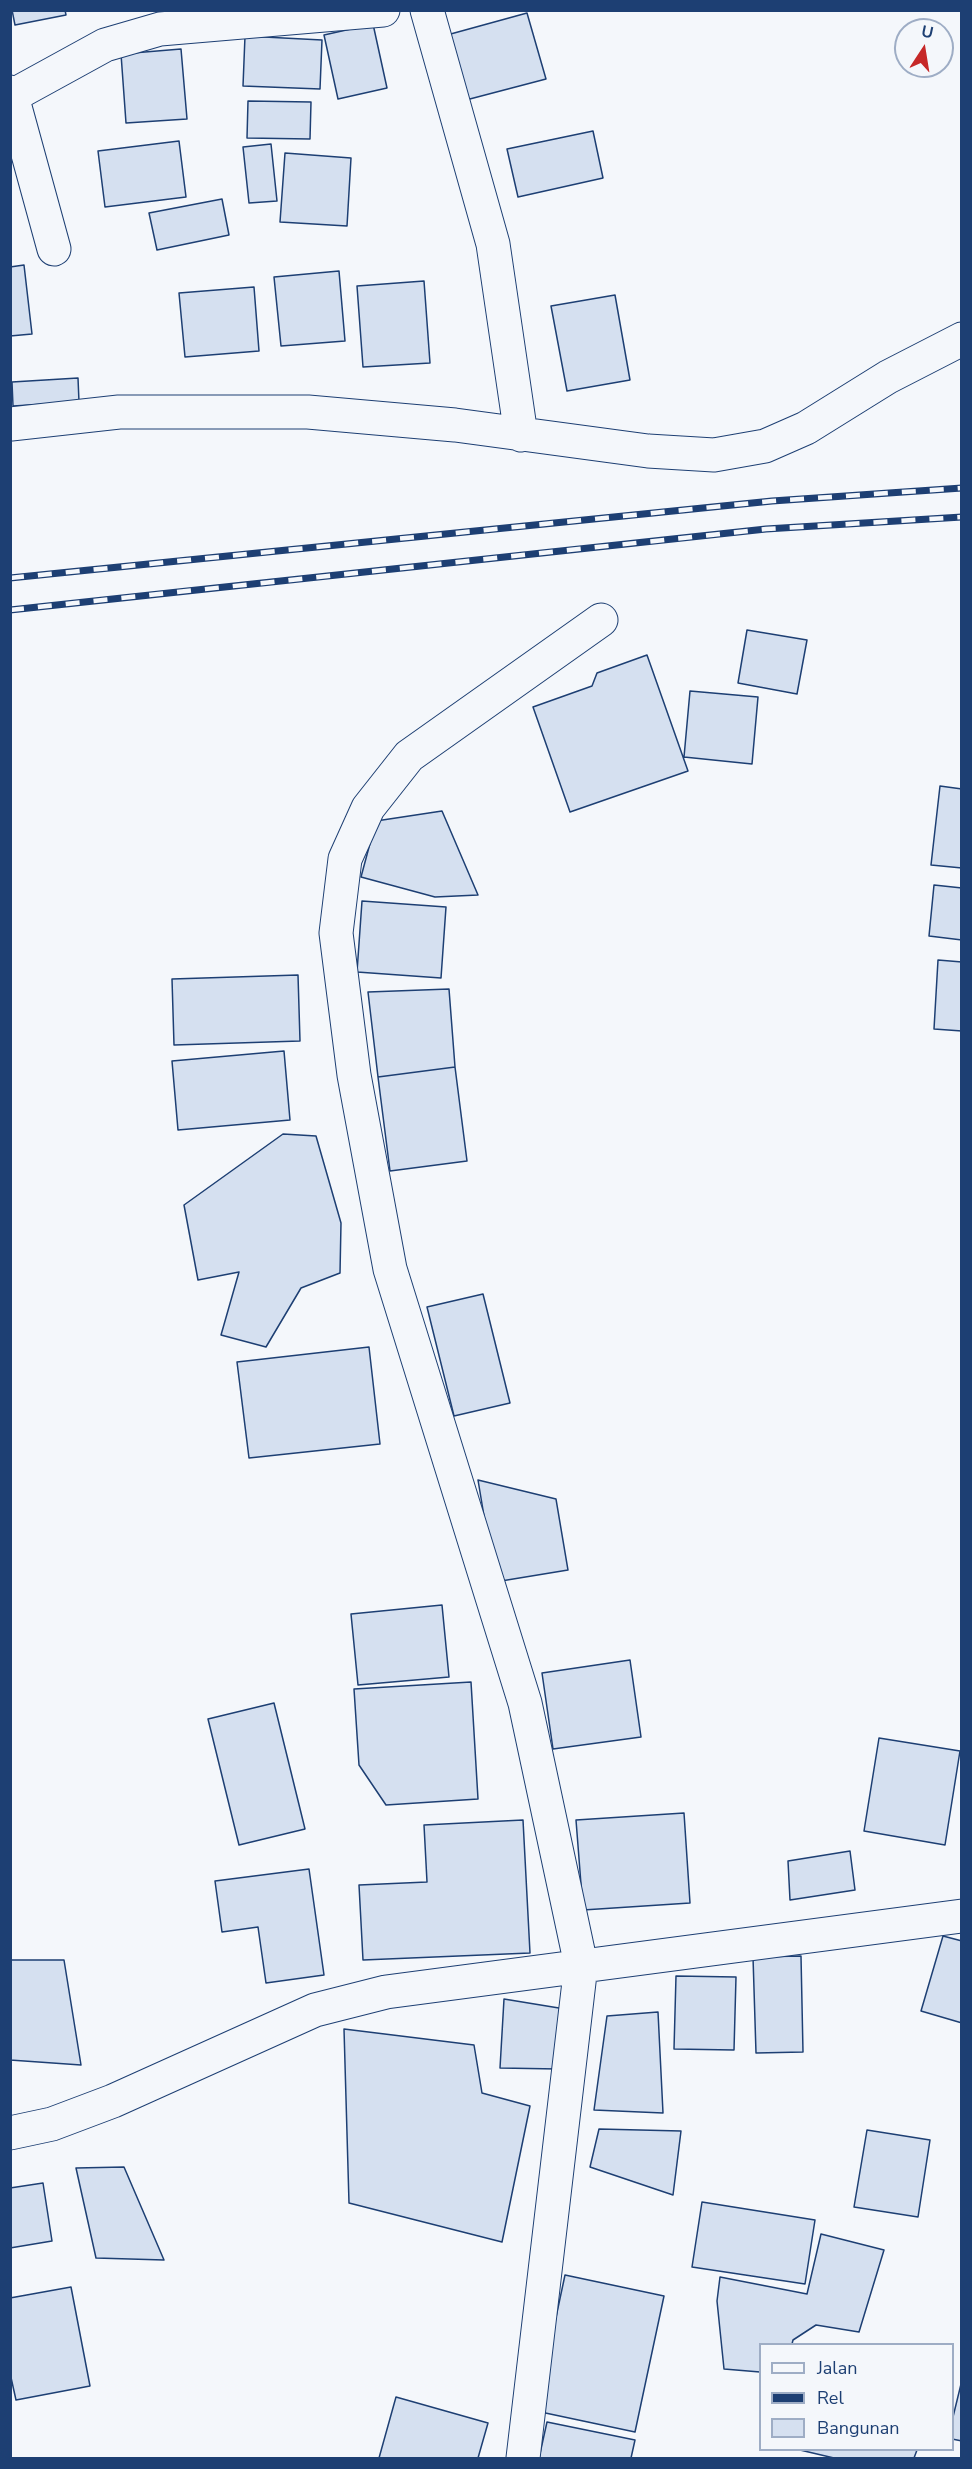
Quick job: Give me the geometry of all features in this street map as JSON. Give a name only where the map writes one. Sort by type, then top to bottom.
[{"type":"street","points":[[54,249],[11,94],[105,45],[160,29],[383,10]]},
{"type":"street","points":[[427,10],[493,244],[521,435]]},
{"type":"street","points":[[11,423],[119,412],[308,412],[455,426],[648,451],[714,455],[765,446],[806,428],[888,377],[962,339]]},
{"type":"street","points":[[523,2458],[581,1965],[525,1703],[390,1269],[354,1076],[336,933],[345,859],[368,807],[409,756],[601,620]]},
{"type":"street","points":[[10,2133],[52,2124],[113,2101],[315,2010],[386,1992],[962,1916]]},
{"type":"building","points":[[12,10],[65,10],[66,15],[15,25]]},
{"type":"building","points":[[527,13],[546,79],[466,100],[447,35]]},
{"type":"building","points":[[373,24],[387,88],[338,99],[324,35]]},
{"type":"building","points":[[245,36],[322,40],[320,89],[243,86]]},
{"type":"building","points":[[181,49],[187,119],[126,123],[121,54]]},
{"type":"building","points":[[248,101],[311,102],[310,139],[247,138]]},
{"type":"building","points":[[593,131],[603,178],[518,197],[507,149]]},
{"type":"building","points":[[179,141],[186,197],[105,207],[98,151]]},
{"type":"building","points":[[271,144],[277,201],[249,203],[243,147]]},
{"type":"building","points":[[285,153],[351,158],[347,226],[280,222]]},
{"type":"building","points":[[222,199],[229,235],[157,250],[149,213]]},
{"type":"building","points":[[24,265],[32,334],[10,336],[10,267]]},
{"type":"building","points":[[339,271],[345,341],[281,346],[274,277]]},
{"type":"building","points":[[424,281],[430,363],[363,367],[357,286]]},
{"type":"building","points":[[254,287],[259,351],[185,357],[179,293]]},
{"type":"building","points":[[615,295],[630,380],[567,391],[551,306]]},
{"type":"building","points":[[78,378],[79,402],[13,406],[12,382]]},
{"type":"building","points":[[747,630],[807,640],[797,694],[738,683]]},
{"type":"building","points":[[647,655],[688,771],[570,812],[533,707],[592,686],[597,673]]},
{"type":"building","points":[[690,691],[758,697],[752,764],[684,757]]},
{"type":"building","points":[[940,786],[962,789],[962,868],[931,865]]},
{"type":"building","points":[[442,811],[478,895],[435,897],[361,877],[376,821]]},
{"type":"building","points":[[934,885],[962,888],[962,940],[929,936]]},
{"type":"building","points":[[362,901],[446,907],[441,978],[357,972]]},
{"type":"building","points":[[938,960],[962,962],[962,1031],[934,1029]]},
{"type":"building","points":[[298,975],[300,1041],[174,1045],[172,979]]},
{"type":"building","points":[[449,989],[455,1067],[378,1077],[368,992]]},
{"type":"building","points":[[284,1051],[290,1120],[178,1130],[172,1061]]},
{"type":"building","points":[[455,1067],[467,1161],[390,1171],[378,1077]]},
{"type":"building","points":[[283,1134],[316,1136],[341,1223],[340,1273],[301,1288],[266,1347],[221,1335],[239,1272],[198,1280],[184,1205]]},
{"type":"building","points":[[483,1294],[510,1403],[454,1416],[427,1307]]},
{"type":"building","points":[[369,1347],[380,1444],[249,1458],[237,1362]]},
{"type":"building","points":[[478,1480],[556,1499],[568,1570],[495,1582]]},
{"type":"building","points":[[442,1605],[449,1677],[358,1685],[351,1614]]},
{"type":"building","points":[[630,1660],[641,1737],[553,1749],[542,1673]]},
{"type":"building","points":[[471,1682],[478,1799],[386,1805],[359,1765],[354,1689]]},
{"type":"building","points":[[274,1703],[305,1829],[239,1845],[208,1719]]},
{"type":"building","points":[[879,1738],[960,1751],[945,1845],[864,1831]]},
{"type":"building","points":[[684,1813],[690,1903],[583,1910],[576,1820]]},
{"type":"building","points":[[523,1820],[530,1953],[363,1960],[359,1885],[427,1882],[424,1825]]},
{"type":"building","points":[[850,1851],[855,1890],[790,1900],[788,1861]]},
{"type":"building","points":[[309,1869],[324,1975],[266,1983],[258,1927],[222,1932],[215,1881]]},
{"type":"building","points":[[943,1936],[962,1941],[962,2023],[921,2011]]},
{"type":"building","points":[[801,1956],[803,2052],[756,2053],[753,1957]]},
{"type":"building","points":[[10,1960],[64,1960],[81,2065],[10,2060]]},
{"type":"building","points":[[676,1976],[736,1977],[734,2050],[674,2049]]},
{"type":"building","points":[[504,1999],[565,2009],[558,2069],[500,2068]]},
{"type":"building","points":[[658,2012],[663,2113],[594,2110],[607,2016]]},
{"type":"building","points":[[344,2029],[474,2045],[482,2093],[530,2106],[502,2242],[349,2203]]},
{"type":"building","points":[[599,2129],[681,2131],[673,2195],[590,2167]]},
{"type":"building","points":[[867,2130],[930,2140],[918,2217],[854,2207]]},
{"type":"building","points":[[124,2167],[164,2260],[96,2258],[76,2168]]},
{"type":"building","points":[[43,2183],[52,2241],[10,2248],[10,2188]]},
{"type":"building","points":[[702,2202],[815,2220],[805,2284],[692,2267]]},
{"type":"building","points":[[821,2234],[884,2250],[859,2332],[816,2325],[793,2340],[792,2343],[759,2343],[759,2372],[724,2369],[717,2301],[720,2277],[807,2294]]},
{"type":"building","points":[[565,2275],[664,2296],[635,2432],[536,2411]]},
{"type":"building","points":[[71,2287],[90,2386],[16,2400],[10,2373],[10,2298]]},
{"type":"building","points":[[962,2380],[962,2441],[954,2439],[954,2413]]},
{"type":"building","points":[[396,2397],[488,2423],[478,2458],[379,2458]]},
{"type":"building","points":[[547,2422],[635,2440],[631,2458],[539,2458]]},
{"type":"building","points":[[804,2451],[917,2451],[914,2458],[834,2458]]},
{"type":"railway","points":[[10,578],[772,501],[962,488]]},
{"type":"railway","points":[[10,610],[766,529],[962,517]]}]
